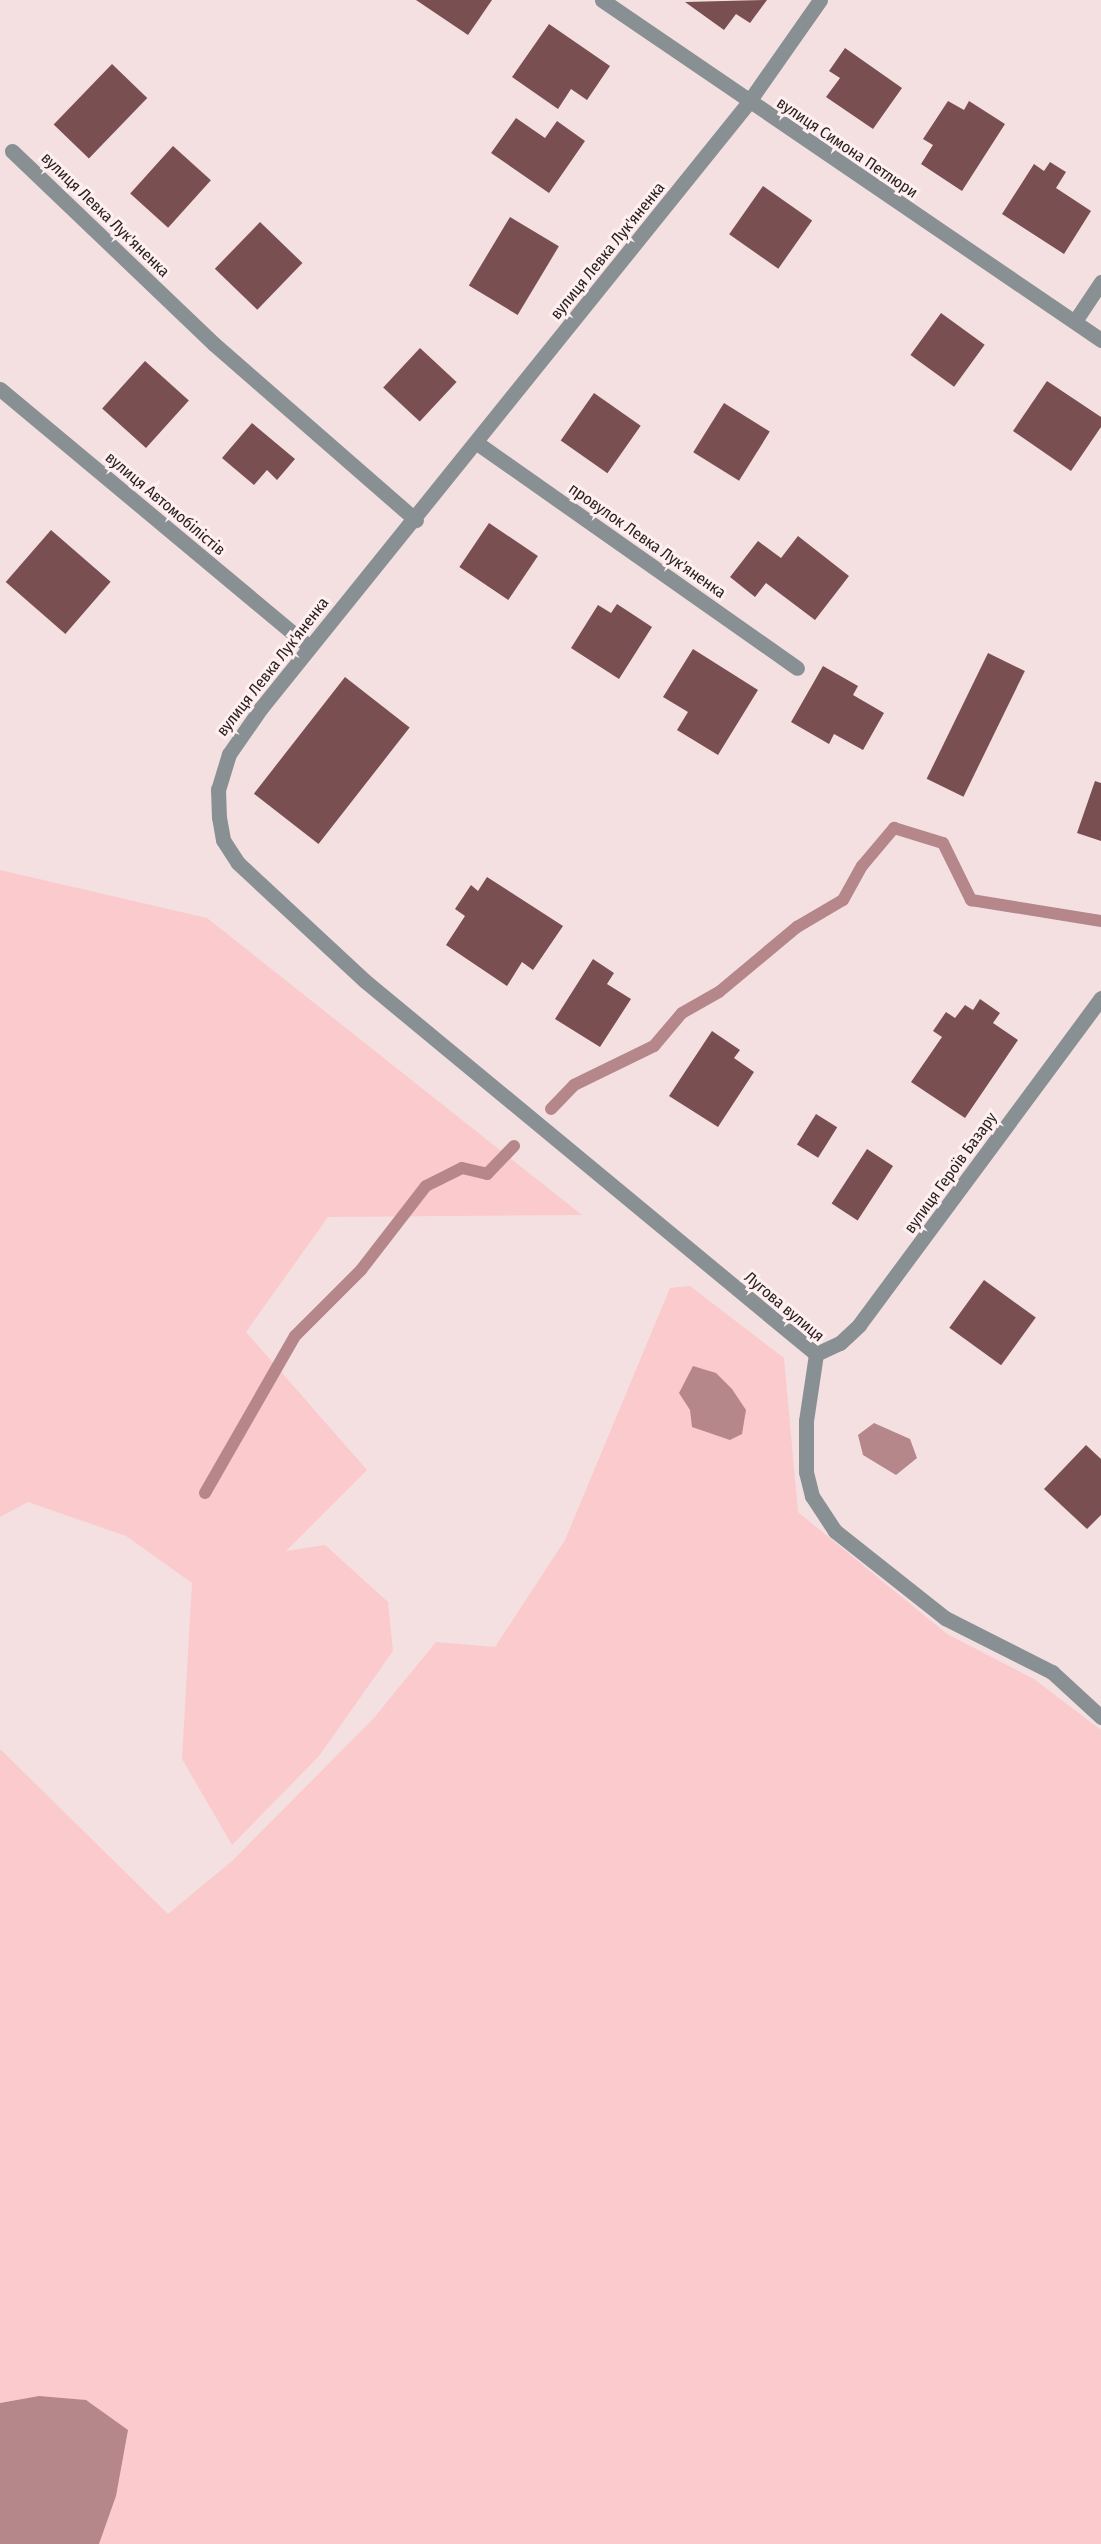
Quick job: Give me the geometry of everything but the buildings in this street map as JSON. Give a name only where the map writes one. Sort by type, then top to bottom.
[{"type":"street","name":"вулиця Симона Петлюри","points":[[602,0],[748,103],[1101,340]]},
{"type":"street","name":"вулиця Левка Лук'яненка","points":[[365,981],[238,863],[224,840],[219,817],[218,789],[229,754],[308,646],[416,520],[748,103],[820,0]]},
{"type":"street","name":"вулиця Левка Лук'яненка","points":[[12,151],[214,344],[416,520]]},
{"type":"street","points":[[1075,321],[1101,282]]},
{"type":"street","name":"вулиця Автомобілістів","points":[[0,388],[308,646]]},
{"type":"street","name":"провулок Левка Лук'яненка","points":[[477,443],[797,668]]},
{"type":"street","name":"Лугова вулиця","points":[[365,981],[816,1354],[806,1421],[806,1472],[812,1496],[835,1532],[945,1618],[1052,1672],[1101,1717]]},
{"type":"street","name":"вулиця Героїв Базару","points":[[816,1354],[859,1325],[1101,998]]},
{"type":"shaded area","points":[[0,870],[207,918],[582,1215],[328,1217],[246,1332],[367,1470],[286,1551],[325,1545],[388,1602],[393,1651],[319,1756],[232,1845],[182,1759],[192,1583],[126,1536],[28,1502],[0,1517]]},
{"type":"shaded area","points":[[690,1286],[784,1358],[798,1512],[947,1634],[1034,1679],[1101,1730],[1101,2544],[99,2544],[116,2496],[39,2396],[0,2403],[0,1749],[168,1914],[232,1861],[373,1719],[436,1642],[495,1647],[565,1540],[670,1288]]},
{"type":"shaded area","points":[[693,1366],[716,1373],[732,1389],[746,1410],[742,1434],[730,1440],[692,1427],[690,1410],[679,1393]]},
{"type":"shaded area","points":[[874,1423],[910,1439],[917,1458],[896,1475],[863,1455],[858,1435]]},
{"type":"shaded area","points":[[39,2396],[86,2400],[128,2430],[116,2496],[99,2544],[0,2544],[0,2403]]},
{"type":"waterway","points":[[551,1109],[574,1085],[654,1046],[682,1013],[719,992],[797,927],[843,900],[862,866],[894,828],[943,843],[971,900],[1101,921]]},
{"type":"waterway","points":[[205,1493],[295,1336],[361,1270],[426,1186],[462,1168],[487,1174],[514,1146]]}]
